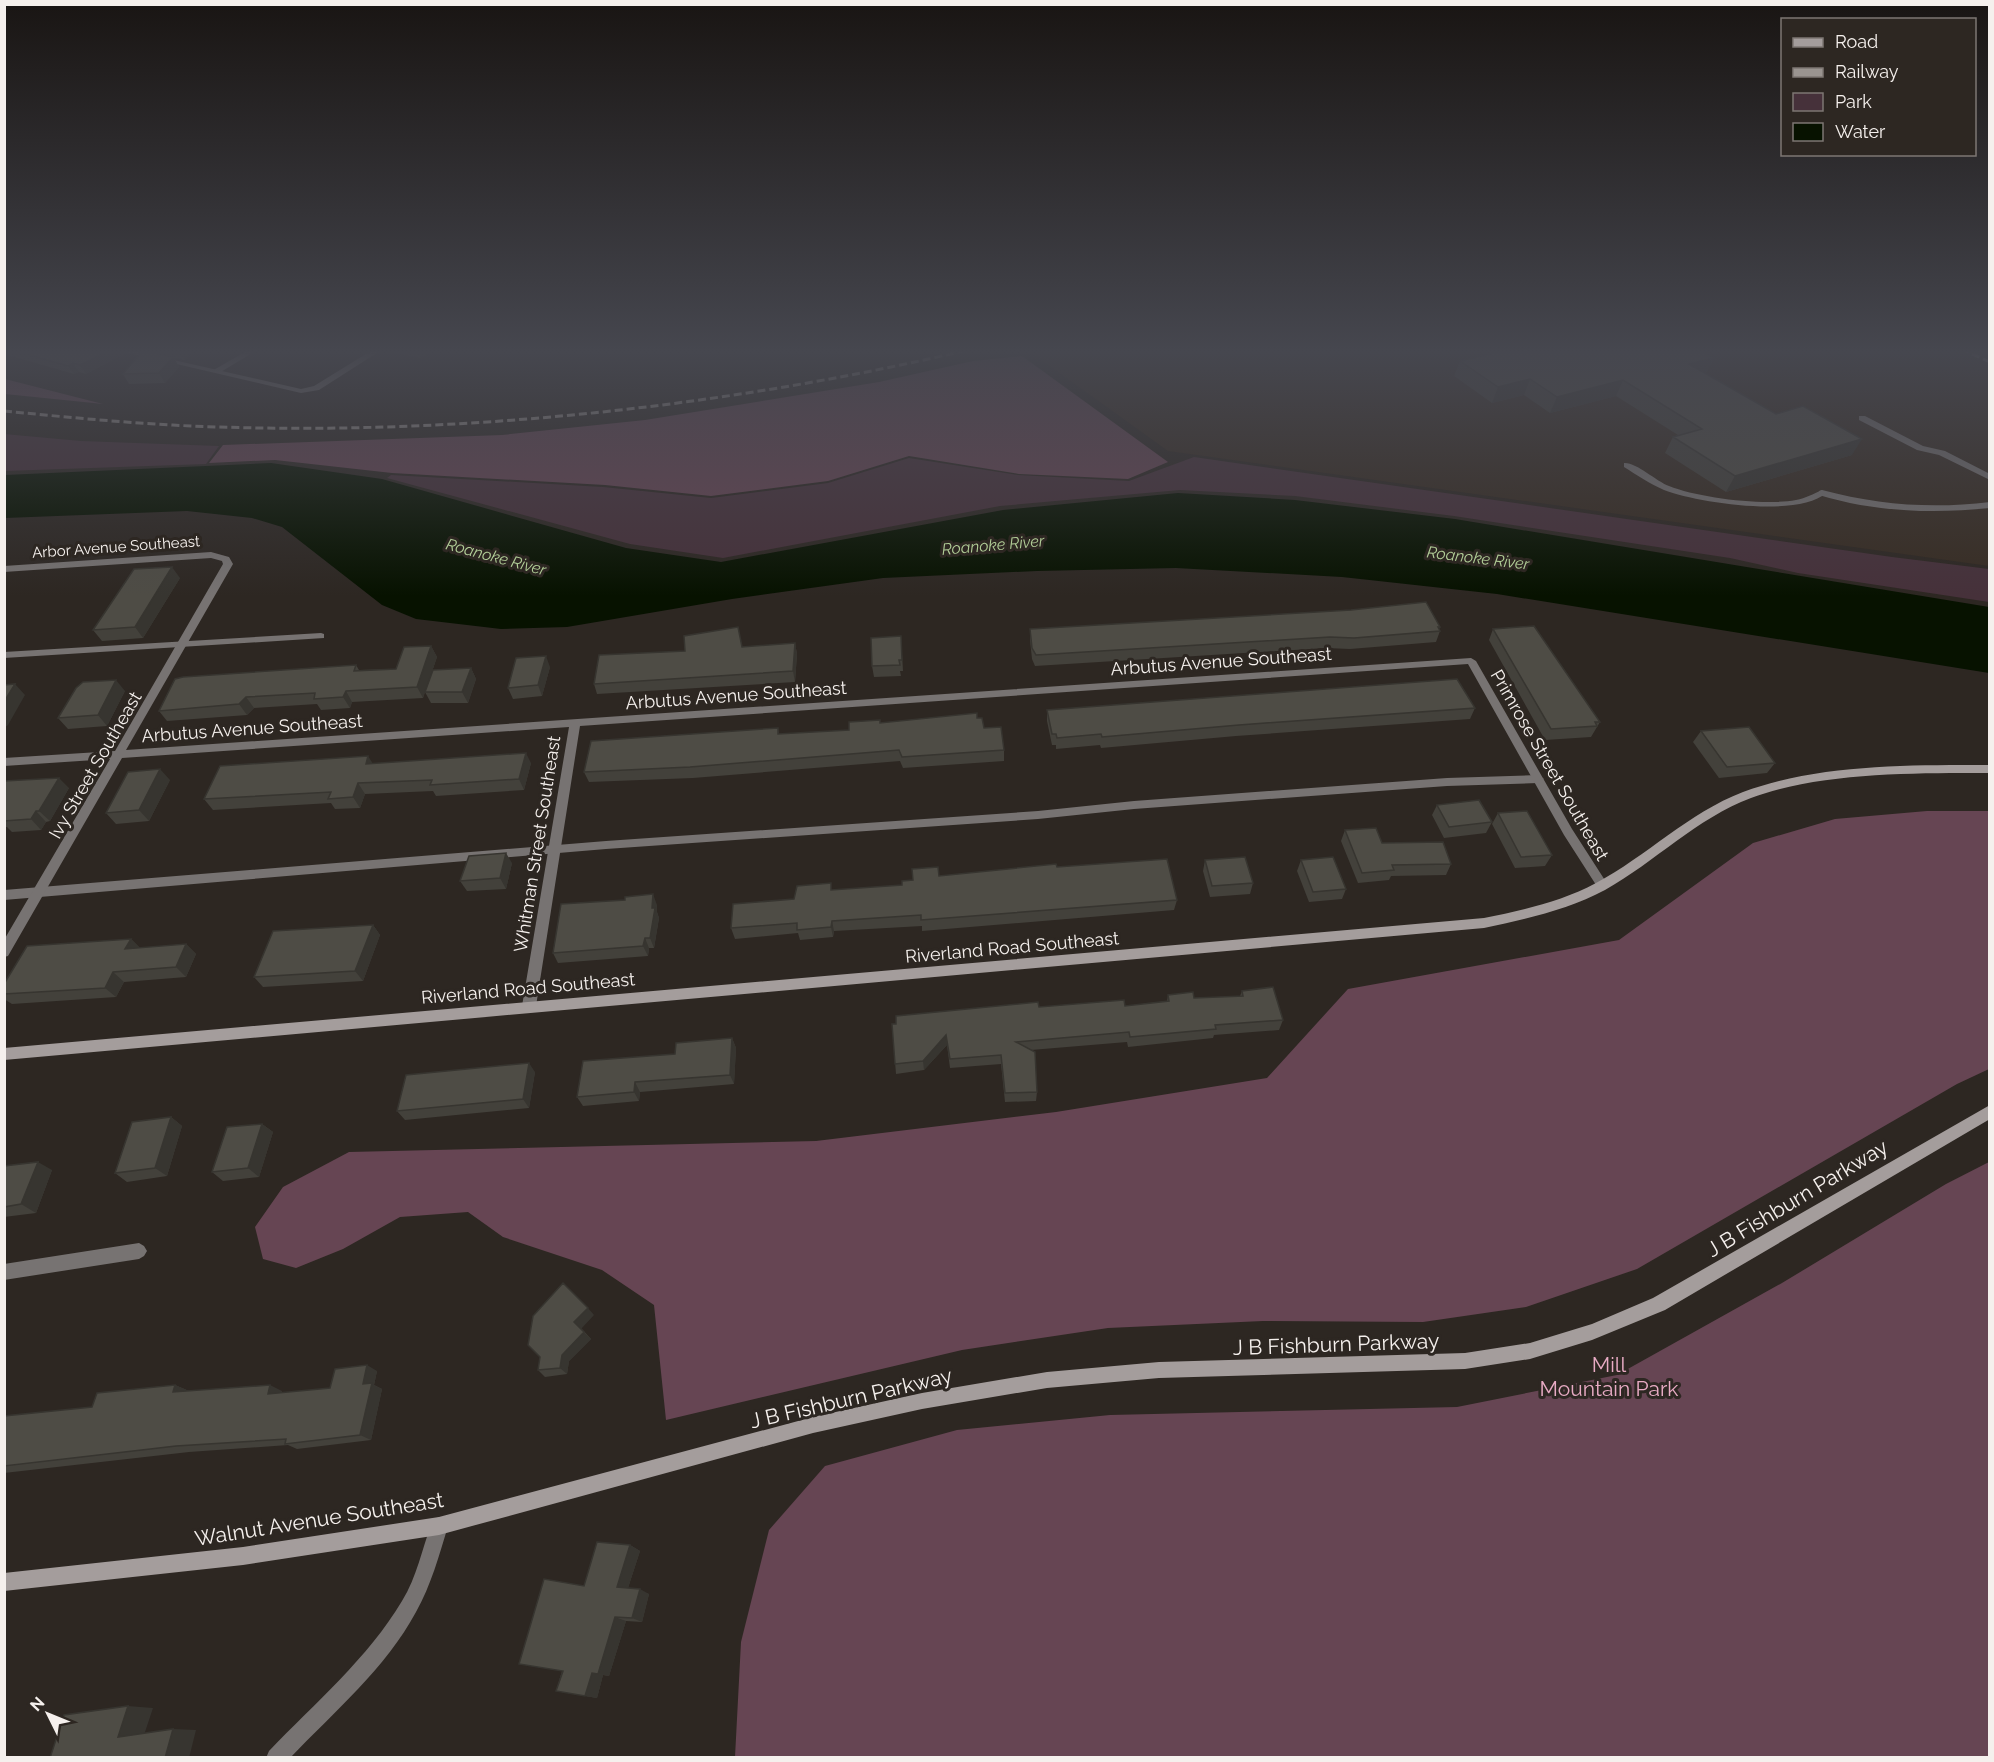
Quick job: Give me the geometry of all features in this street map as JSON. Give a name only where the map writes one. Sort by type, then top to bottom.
[{"type":"main road","name":"Riverland Road Southeast","points":[[4,1054],[529,1006],[1416,931],[1484,923],[1543,910],[1602,885],[1713,811],[1747,795],[1821,779],[1897,772],[1989,769]]},
{"type":"main road","name":"J B Fishburn Parkway","points":[[634,1473],[813,1425],[922,1401],[1047,1380],[1159,1370],[1465,1361],[1530,1351],[1592,1332],[1659,1304],[1989,1111]]},
{"type":"main road","name":"Walnut Avenue Southeast","points":[[4,1582],[243,1556],[439,1526],[634,1473]]},
{"type":"street","points":[[1888,431],[1920,448],[1942,453],[1989,478]]},
{"type":"street","points":[[1627,465],[1670,489],[1731,501],[1806,501],[1816,498],[1821,493],[1865,503],[1936,508],[1989,505]]},
{"type":"street","name":"Arbor Avenue Southeast","points":[[4,569],[219,556],[226,559],[228,564],[213,594]]},
{"type":"street","name":"Ivy Street Southeast","points":[[4,952],[213,594]]},
{"type":"street","points":[[4,655],[321,636]]},
{"type":"street","name":"Arbutus Avenue Southeast","points":[[4,762],[1471,661]]},
{"type":"street","name":"Primrose Street Southeast","points":[[1471,661],[1602,885]]},
{"type":"street","name":"Whitman Street Southeast","points":[[529,1006],[575,723]]},
{"type":"street","points":[[4,895],[553,849],[1015,817],[1448,782],[1538,779]]},
{"type":"street","points":[[4,1272],[139,1251]]},
{"type":"street","points":[[276,1758],[366,1663],[402,1617],[421,1584],[439,1526]]},
{"type":"shaded area","points":[[538,431],[1126,431],[1168,462],[1128,479],[1019,474],[909,456],[828,481],[711,496],[605,485],[392,473],[275,460],[209,463],[223,445],[502,435]]},
{"type":"shaded area","points":[[1140,431],[1989,431],[1989,566],[1168,451]]},
{"type":"shaded area","points":[[1927,811],[1989,811],[1989,1069],[1957,1084],[1637,1269],[1526,1307],[1423,1322],[1263,1321],[1108,1328],[962,1350],[666,1420],[654,1305],[602,1270],[503,1237],[468,1212],[400,1217],[343,1249],[296,1268],[263,1259],[255,1227],[283,1187],[349,1152],[816,1141],[1056,1112],[1267,1078],[1348,989],[1619,940],[1753,843],[1835,819]]},
{"type":"shaded area","points":[[1989,1162],[1989,1757],[735,1757],[741,1642],[769,1530],[825,1466],[957,1430],[1110,1415],[1457,1407],[1617,1375],[1782,1283],[1946,1184]]},
{"type":"green space","points":[[4,434],[81,441],[219,446],[206,464],[5,471]]},
{"type":"green space","points":[[1194,457],[1989,569],[1989,602],[1798,573],[1730,558],[1454,516],[1295,496],[1180,490],[1000,506],[723,558],[630,544],[387,478],[391,475],[603,487],[711,498],[828,483],[909,458],[1018,475],[1129,481]]},
{"type":"water","name":"Roanoke River","points":[[271,463],[382,479],[626,548],[721,562],[1003,510],[1178,493],[1295,500],[1455,519],[1989,607],[1989,673],[1497,594],[1342,577],[1176,568],[883,578],[732,599],[567,627],[501,629],[416,619],[382,605],[282,527],[252,518],[187,511],[5,518],[5,475]]},
{"type":"building","points":[[1694,431],[1848,431],[1862,439],[1735,476],[1673,437]]},
{"type":"building","points":[[172,567],[135,627],[93,630],[134,569]]},
{"type":"building","points":[[1426,602],[1440,631],[1354,638],[1330,637],[1036,655],[1032,648],[1030,629],[1351,610]]},
{"type":"building","points":[[1534,626],[1600,722],[1595,722],[1597,726],[1551,729],[1493,629]]},
{"type":"building","points":[[738,627],[742,647],[795,643],[793,671],[594,684],[599,655],[685,651],[684,636]]},
{"type":"building","points":[[901,636],[902,660],[899,660],[900,665],[872,666],[871,638]]},
{"type":"building","points":[[431,646],[417,687],[346,691],[343,697],[314,699],[315,693],[246,697],[239,704],[159,711],[175,679],[183,677],[356,665],[354,671],[396,669],[404,647]]},
{"type":"building","points":[[546,656],[538,685],[508,688],[516,658]]},
{"type":"building","points":[[471,668],[462,692],[425,692],[433,670]]},
{"type":"building","points":[[1457,679],[1475,708],[1102,737],[1101,734],[1057,738],[1056,734],[1052,734],[1047,710]]},
{"type":"building","points":[[116,680],[98,715],[58,718],[76,688],[83,682]]},
{"type":"building","points":[[15,684],[4,702],[4,685]]},
{"type":"building","points":[[977,713],[977,718],[982,718],[984,728],[1001,727],[1004,750],[902,757],[899,750],[690,767],[584,772],[591,741],[778,728],[778,734],[849,730],[849,722],[880,720],[880,723]]},
{"type":"building","points":[[1749,727],[1775,763],[1727,767],[1701,731]]},
{"type":"building","points":[[526,753],[519,779],[430,785],[432,780],[358,783],[353,797],[328,799],[331,792],[204,799],[220,766],[368,756],[366,764]]},
{"type":"building","points":[[160,769],[139,810],[106,813],[128,772]]},
{"type":"building","points":[[59,778],[39,811],[36,811],[31,819],[4,821],[4,781]]},
{"type":"building","points":[[1479,800],[1492,822],[1449,827],[1437,805]]},
{"type":"building","points":[[1527,811],[1552,855],[1521,857],[1498,813]]},
{"type":"building","points":[[1376,828],[1382,843],[1443,842],[1451,864],[1392,865],[1394,870],[1362,873],[1345,830]]},
{"type":"building","points":[[506,853],[500,878],[460,881],[469,856]]},
{"type":"building","points":[[1245,857],[1253,883],[1212,886],[1205,860]]},
{"type":"building","points":[[1333,857],[1346,889],[1313,892],[1301,860]]},
{"type":"building","points":[[1167,859],[1177,900],[921,920],[921,915],[832,921],[831,927],[797,930],[797,923],[731,928],[733,904],[794,899],[797,886],[831,883],[831,890],[902,885],[902,881],[913,880],[912,869],[938,867],[939,876],[1056,864],[1057,867]]},
{"type":"building","points":[[653,894],[652,908],[655,908],[650,938],[645,938],[643,946],[553,953],[561,904],[625,900],[625,897]]},
{"type":"building","points":[[373,925],[355,971],[254,977],[273,931]]},
{"type":"building","points":[[131,939],[125,949],[186,944],[176,967],[113,972],[105,988],[4,994],[4,984],[27,946]]},
{"type":"building","points":[[1273,987],[1283,1020],[1215,1025],[1216,1029],[1130,1037],[1129,1032],[1016,1042],[1035,1052],[1037,1092],[1005,1093],[1001,1055],[950,1059],[946,1035],[923,1061],[895,1064],[892,1024],[896,1024],[896,1016],[1038,1002],[1039,1007],[1124,1000],[1125,1006],[1169,1001],[1168,995],[1193,992],[1194,998],[1243,996],[1242,991]]},
{"type":"building","points":[[732,1038],[730,1075],[635,1082],[634,1092],[577,1097],[583,1061],[675,1054],[676,1043]]},
{"type":"building","points":[[529,1063],[523,1099],[397,1111],[406,1075]]},
{"type":"building","points":[[171,1117],[155,1168],[115,1173],[132,1122]]},
{"type":"building","points":[[262,1124],[248,1168],[212,1172],[227,1127]]},
{"type":"building","points":[[38,1162],[21,1204],[4,1207],[4,1166]]},
{"type":"building","points":[[563,1283],[588,1308],[574,1322],[584,1332],[562,1355],[560,1368],[538,1370],[540,1357],[528,1345],[533,1316]]},
{"type":"building","points":[[367,1365],[363,1384],[372,1383],[360,1435],[285,1444],[286,1439],[176,1446],[4,1466],[4,1416],[92,1407],[97,1393],[175,1385],[173,1392],[270,1385],[268,1394],[330,1388],[335,1369]]},
{"type":"building","points":[[597,1542],[630,1545],[617,1587],[640,1589],[632,1618],[615,1617],[598,1674],[592,1673],[585,1696],[556,1691],[563,1671],[519,1664],[544,1579],[584,1586]]},
{"type":"building","points":[[128,1706],[118,1737],[173,1729],[165,1758],[50,1758],[64,1715]]},
{"type":"park label","name":"Mill Mountain Park","points":[[1609,1376]]}]
